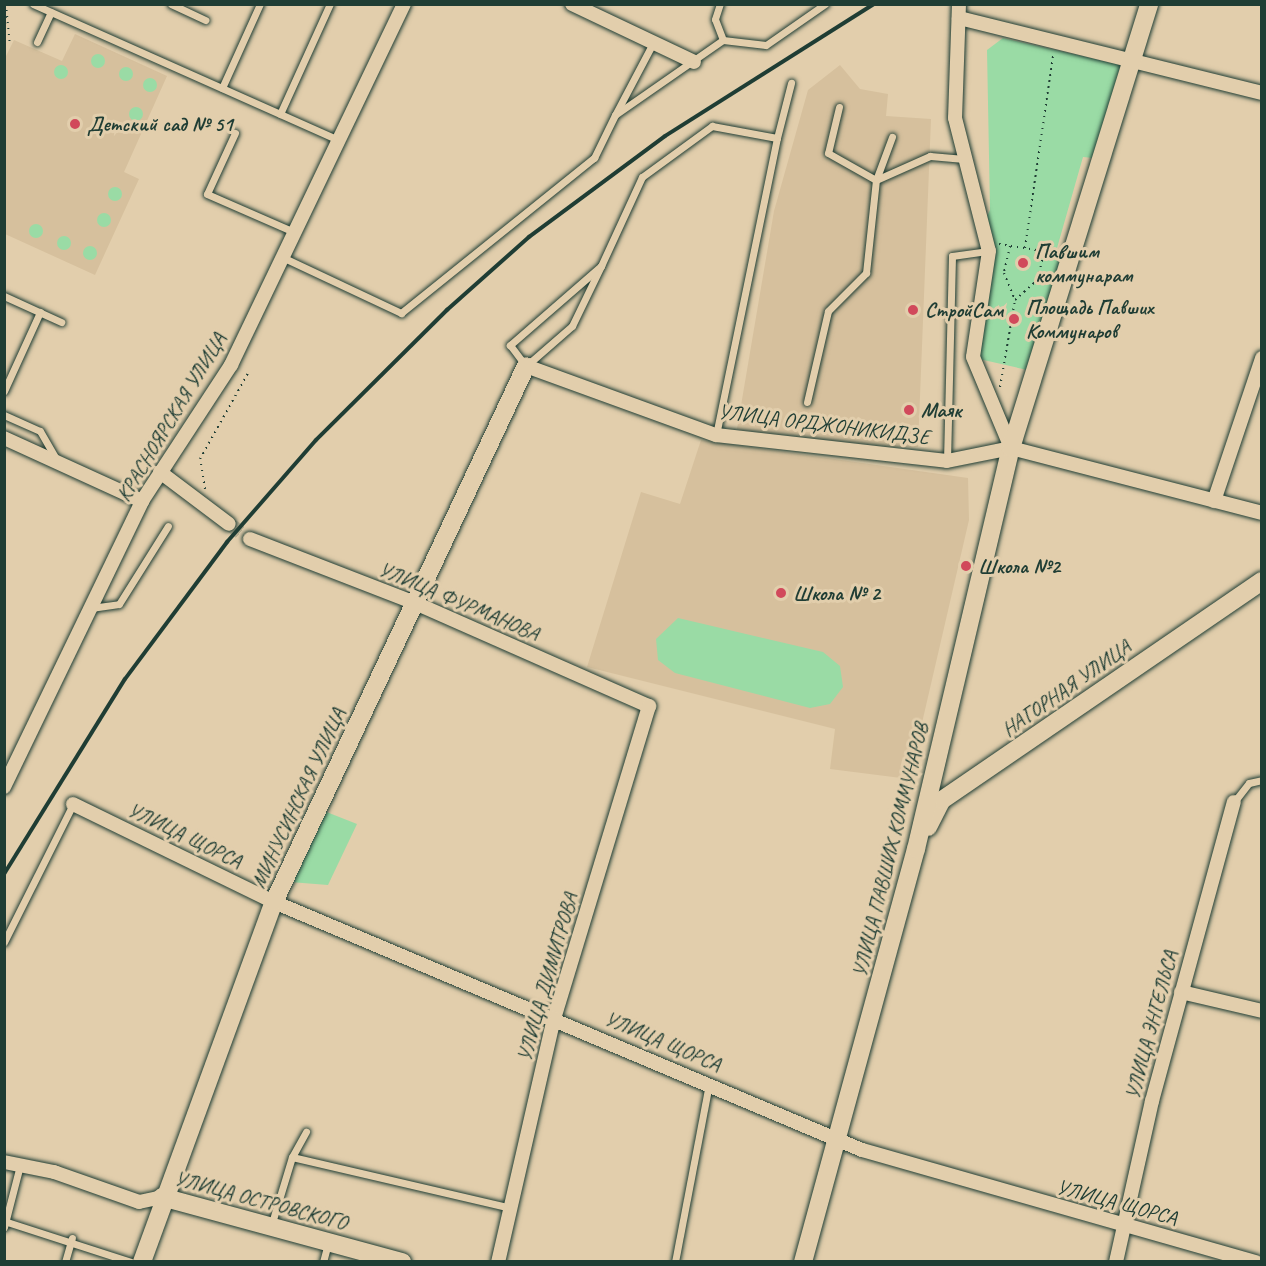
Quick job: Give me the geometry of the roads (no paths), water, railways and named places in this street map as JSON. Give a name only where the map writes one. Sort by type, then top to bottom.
[{"type":"street","name":"КРАСНОЯРСКАЯ УЛИЦА","points":[[6,780],[92,608],[142,501],[231,365],[404,4]]},
{"type":"street","points":[[572,4],[694,62]]},
{"type":"street","name":"УЛИЦА ПАВШИХ КОММУНАРОВ","points":[[803,1262],[916,849],[1011,448],[1149,4]]},
{"type":"street","points":[[1011,448],[973,357],[993,247],[969,159],[955,118],[959,11],[1054,43],[1262,93]]},
{"type":"street","points":[[1214,501],[1262,357]]},
{"type":"street","name":"УЛИЦА ОРДЖОНИКИДЗЕ","points":[[526,366],[716,435],[947,461],[1011,448],[1262,513]]},
{"type":"street","name":"МИНУСИНСКАЯ УЛИЦА","points":[[142,1262],[162,1197],[274,902],[526,366]]},
{"type":"street","points":[[4,438],[142,501]]},
{"type":"street","points":[[160,472],[229,524]]},
{"type":"street","name":"УЛИЦА ФУРМАНОВА","points":[[250,539],[415,603],[649,706]]},
{"type":"street","name":"НАГОРНАЯ УЛИЦА","points":[[916,849],[942,800],[1262,580]]},
{"type":"street","name":"УЛИЦА ДИМИТРОВА","points":[[498,1262],[554,1018],[649,706]]},
{"type":"street","name":"УЛИЦА ЭНГЕЛЬСА","points":[[1116,1262],[1181,992],[1234,802]]},
{"type":"street","name":"УЛИЦА ЩОРСА","points":[[73,804],[274,902],[710,1083],[837,1139],[930,1172],[1256,1262]]},
{"type":"street","points":[[1181,992],[1262,1011]]},
{"type":"street","name":"УЛИЦА ОСТРОВСКОГО","points":[[4,1162],[139,1202],[162,1197],[402,1262]]},
{"type":"lane","points":[[33,4],[339,140]]},
{"type":"lane","points":[[171,4],[205,20]]},
{"type":"lane","points":[[222,88],[260,4]]},
{"type":"lane","points":[[280,114],[330,4]]},
{"type":"lane","points":[[720,4],[716,19],[723,40]]},
{"type":"lane","points":[[615,115],[723,40],[766,45],[825,5]]},
{"type":"lane","points":[[37,42],[51,12]]},
{"type":"lane","points":[[282,257],[400,313],[594,158],[653,43]]},
{"type":"lane","points":[[716,435],[777,138],[791,83]]},
{"type":"lane","points":[[839,107],[828,153],[876,180]]},
{"type":"lane","points":[[601,266],[510,345],[526,366],[572,326],[601,266],[642,177],[712,126],[777,138]]},
{"type":"lane","points":[[235,133],[207,194],[294,232]]},
{"type":"lane","points":[[807,402],[828,311],[866,273],[876,180],[892,137]]},
{"type":"lane","points":[[876,180],[930,156],[969,159]]},
{"type":"lane","points":[[947,461],[952,256],[993,247]]},
{"type":"lane","points":[[4,296],[61,322]]},
{"type":"lane","points":[[4,391],[40,312]]},
{"type":"lane","points":[[4,415],[40,431],[58,462]]},
{"type":"lane","points":[[92,608],[119,604],[168,526]]},
{"type":"lane","points":[[1234,802],[1248,783],[1262,780]]},
{"type":"lane","points":[[4,942],[73,804]]},
{"type":"lane","points":[[675,1262],[710,1083]]},
{"type":"lane","points":[[271,1226],[292,1157],[306,1132]]},
{"type":"lane","points":[[292,1157],[511,1208]]},
{"type":"lane","points":[[20,1165],[5,1223],[72,1238],[131,1262]]},
{"type":"lane","points":[[65,1262],[72,1238]]},
{"type":"lane","points":[[323,1262],[329,1241]]},
{"type":"tunnel","points":[[229,524],[250,539]]},
{"type":"railway","points":[[4,874],[125,679],[227,542],[316,440],[447,310],[529,237],[665,136],[874,4]]},
{"type":"place","name":"Детский сад № 51","points":[[75,124]]},
{"type":"place","name":"Павшим коммунарам","points":[[1023,263]]},
{"type":"place","name":"СтройСам","points":[[913,310]]},
{"type":"place","name":"Площадь Павших Коммунаров","points":[[1014,319]]},
{"type":"place","name":"Маяк","points":[[909,410]]},
{"type":"place","name":"Школа №2","points":[[966,566]]},
{"type":"place","name":"Школа № 2","points":[[781,593]]}]
